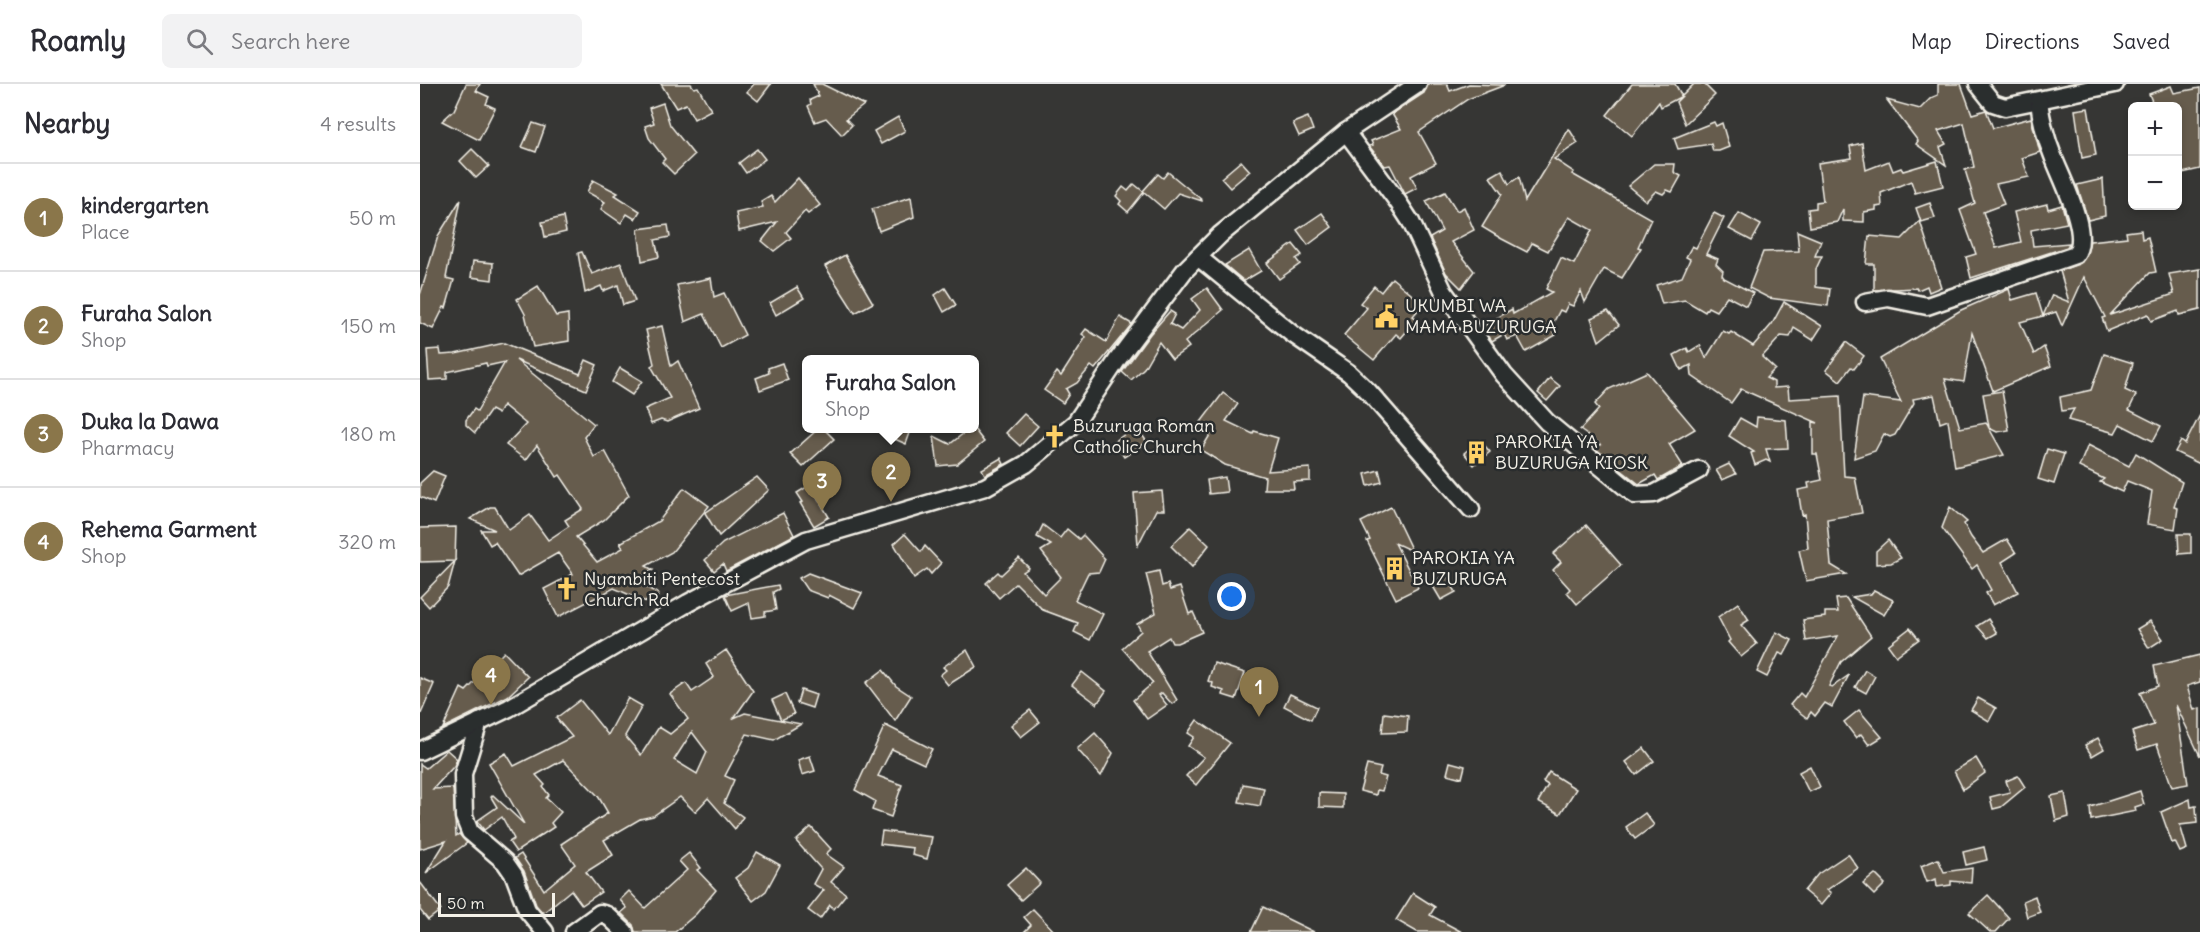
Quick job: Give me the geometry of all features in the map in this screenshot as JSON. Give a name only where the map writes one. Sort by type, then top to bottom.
[{"type":"street","points":[[420,752],[549,686],[688,603],[806,540],[985,487],[1026,464],[1076,422],[1118,359],[1198,257],[1220,235],[1346,132],[1418,84]]},
{"type":"street","points":[[1978,84],[1993,103],[2005,106],[2115,84]]},
{"type":"street","points":[[1865,302],[1888,298],[1927,306],[1949,301],[2035,267],[2067,260],[2075,255],[2080,249],[2080,242],[2073,205],[2053,156],[2039,101]]},
{"type":"street","points":[[1346,132],[1411,222],[1444,292],[1504,375],[1548,422],[1635,495],[1654,494],[1699,470]]},
{"type":"street","points":[[1198,257],[1291,333],[1349,373],[1471,509]]},
{"type":"street","points":[[479,722],[463,774],[464,817],[470,832],[505,862],[514,875],[527,910],[545,932]]},
{"type":"street","points":[[574,932],[600,913],[607,915],[626,932]]},
{"type":"building","points":[[466,84],[480,84],[476,91],[489,97],[486,104],[495,108],[479,140],[442,121],[454,110]]},
{"type":"building","points":[[661,84],[691,84],[694,88],[698,87],[711,110],[694,119],[686,104],[676,108]]},
{"type":"building","points":[[754,84],[771,84],[758,101],[747,92]]},
{"type":"building","points":[[813,84],[822,84],[864,105],[846,119],[852,125],[842,135],[826,118],[815,122],[808,106],[811,104],[810,100],[819,96]]},
{"type":"building","points":[[1428,84],[1447,84],[1450,91],[1469,84],[1505,85],[1468,99],[1419,132],[1436,163],[1411,176],[1417,188],[1405,194],[1390,165],[1385,166],[1369,146],[1373,145],[1371,141],[1401,129],[1392,114],[1424,93]]},
{"type":"building","points":[[1632,84],[1675,84],[1682,96],[1661,107],[1659,102],[1632,136],[1607,115]]},
{"type":"building","points":[[1694,84],[1704,84],[1715,95],[1685,124],[1676,102]]},
{"type":"building","points":[[1938,84],[1961,84],[1972,114],[1986,110],[1993,128],[2031,118],[2040,152],[2022,158],[2029,177],[1996,184],[2004,204],[1983,212],[1996,248],[2021,242],[2014,212],[2047,204],[2048,209],[2062,205],[2067,223],[2031,230],[2033,246],[2069,243],[2067,247],[1971,278],[1966,257],[1976,254],[1960,210],[1975,203],[1965,170],[1974,167],[1964,123],[1938,131],[1946,144],[1940,147],[1946,165],[1916,144],[1918,141],[1887,100],[1920,109],[1931,98],[1938,95]]},
{"type":"building","points":[[2171,86],[2174,93],[2200,88],[2200,169],[2182,173],[2182,102],[2152,102],[2149,94]]},
{"type":"building","points":[[663,103],[670,125],[694,155],[674,174],[662,162],[665,159],[649,138],[645,126],[654,123],[649,108]]},
{"type":"building","points":[[2088,108],[2096,155],[2082,158],[2075,110]]},
{"type":"building","points":[[898,117],[905,131],[881,144],[874,131]]},
{"type":"building","points":[[1308,117],[1313,130],[1299,136],[1293,123]]},
{"type":"building","points":[[1714,122],[1716,126],[1722,123],[1729,147],[1713,151],[1711,144],[1678,149],[1674,138]]},
{"type":"building","points":[[533,123],[545,127],[536,152],[522,147]]},
{"type":"building","points":[[1569,129],[1578,143],[1554,159],[1574,172],[1572,174],[1651,219],[1638,247],[1641,248],[1622,278],[1604,269],[1585,302],[1581,291],[1573,306],[1568,304],[1564,312],[1560,310],[1551,327],[1556,335],[1526,352],[1517,336],[1507,340],[1504,334],[1492,341],[1482,327],[1512,309],[1513,314],[1552,292],[1546,289],[1561,258],[1574,264],[1592,230],[1569,217],[1548,251],[1532,243],[1527,252],[1482,227],[1502,194],[1490,177],[1502,170],[1509,184],[1519,177],[1525,201]]},
{"type":"building","points":[[1862,143],[1866,170],[1889,161],[1893,171],[1901,168],[1903,171],[1937,161],[1943,186],[1915,193],[1911,181],[1881,193],[1882,206],[1876,207],[1876,210],[1864,212],[1864,222],[1843,221],[1843,209],[1837,222],[1810,227],[1808,209],[1816,208],[1816,202],[1823,201],[1818,163],[1852,158],[1850,146]]},
{"type":"building","points":[[472,149],[489,166],[476,178],[460,161]]},
{"type":"building","points":[[757,149],[765,159],[746,173],[739,163]]},
{"type":"building","points":[[1241,161],[1250,171],[1230,188],[1221,178]]},
{"type":"building","points":[[1654,164],[1675,164],[1674,172],[1681,176],[1672,192],[1667,190],[1663,194],[1656,191],[1646,201],[1628,186]]},
{"type":"building","points":[[1168,172],[1202,201],[1178,193],[1164,209],[1143,191],[1158,174],[1163,178]]},
{"type":"building","points":[[798,178],[820,205],[808,214],[805,211],[786,232],[791,238],[774,251],[762,241],[777,222],[739,231],[736,213],[763,207],[761,202],[771,196],[775,202]]},
{"type":"building","points":[[2103,179],[2105,216],[2088,220],[2077,185]]},
{"type":"building","points":[[593,180],[618,193],[615,195],[640,211],[635,219],[627,214],[621,223],[601,209],[605,202],[587,192]]},
{"type":"building","points":[[1134,184],[1144,192],[1128,212],[1119,204],[1121,201],[1116,196],[1123,187],[1128,191]]},
{"type":"building","points":[[1445,192],[1457,211],[1464,207],[1474,230],[1451,242],[1474,271],[1461,288],[1446,273],[1430,238],[1442,231],[1426,201]]},
{"type":"building","points":[[911,197],[914,217],[879,231],[872,209]]},
{"type":"building","points":[[461,199],[446,278],[454,280],[446,308],[444,307],[433,329],[420,323],[420,295],[438,236]]},
{"type":"building","points":[[1930,203],[1935,218],[1921,222],[1916,208]]},
{"type":"building","points":[[1322,213],[1332,227],[1308,245],[1297,230]]},
{"type":"building","points":[[1714,213],[1724,218],[1706,254],[1718,259],[1716,264],[1723,271],[1724,278],[1753,293],[1746,306],[1727,296],[1716,311],[1708,307],[1705,312],[1685,300],[1662,304],[1656,285],[1682,277],[1690,259],[1686,257],[1692,246],[1696,248]]},
{"type":"building","points":[[1739,213],[1761,225],[1752,241],[1729,229]]},
{"type":"building","points":[[563,217],[566,232],[545,237],[542,222]]},
{"type":"building","points":[[1920,221],[1941,287],[1929,292],[1927,286],[1918,290],[1917,288],[1874,290],[1874,264],[1866,264],[1869,236],[1902,239]]},
{"type":"building","points":[[668,225],[670,237],[655,240],[659,257],[642,261],[638,229]]},
{"type":"building","points":[[2141,230],[2142,239],[2148,237],[2156,272],[2150,273],[2110,315],[2174,294],[2169,274],[2200,269],[2200,310],[2179,315],[2178,311],[2151,321],[2148,314],[2107,331],[2102,318],[2105,317],[2084,277],[2062,326],[2056,312],[2043,316],[2052,295],[2069,302],[2060,271],[2082,262],[2090,241],[2127,237],[2126,232]]},
{"type":"building","points":[[1797,231],[1821,241],[1815,256],[1822,256],[1816,269],[1816,287],[1830,289],[1828,306],[1769,298],[1749,288],[1763,252],[1799,251]]},
{"type":"building","points":[[1293,244],[1302,255],[1296,259],[1300,264],[1279,279],[1267,263]]},
{"type":"building","points":[[1249,250],[1261,271],[1244,281],[1225,265]]},
{"type":"building","points":[[582,252],[592,274],[621,263],[635,301],[623,305],[618,285],[603,291],[601,286],[585,293],[578,253]]},
{"type":"building","points":[[845,255],[873,303],[855,313],[825,266]]},
{"type":"building","points":[[473,261],[493,263],[492,280],[471,277]]},
{"type":"building","points":[[711,278],[714,297],[724,293],[745,335],[721,348],[704,314],[685,322],[677,285]]},
{"type":"building","points":[[1392,278],[1423,304],[1413,316],[1417,319],[1401,338],[1396,334],[1374,360],[1344,335],[1367,308],[1360,303],[1374,286],[1381,292]]},
{"type":"building","points":[[538,286],[556,316],[568,314],[569,341],[533,347],[525,314],[517,299]]},
{"type":"building","points":[[797,287],[804,298],[776,315],[770,303]]},
{"type":"building","points":[[945,288],[956,305],[944,312],[935,295]]},
{"type":"building","points":[[1207,288],[1223,310],[1185,342],[1189,347],[1172,359],[1159,342],[1144,368],[1131,380],[1122,372],[1170,311],[1175,314],[1170,324],[1181,330],[1200,310],[1192,299]]},
{"type":"building","points":[[2009,289],[2012,300],[2036,293],[2043,316],[2020,322],[2034,354],[2044,347],[2051,366],[1993,391],[1972,333],[1964,382],[1945,379],[1960,428],[1986,423],[1989,427],[1983,394],[2002,391],[2009,430],[1997,432],[1989,428],[2004,455],[1955,467],[1948,420],[1940,423],[1934,395],[1913,399],[1914,403],[1895,435],[1890,437],[1884,434],[1875,451],[1854,458],[1863,397],[1901,402],[1880,359],[1961,310]]},
{"type":"building","points":[[1784,302],[1822,326],[1813,340],[1794,328],[1790,337],[1781,336],[1762,357],[1775,369],[1766,378],[1774,382],[1774,388],[1788,387],[1789,399],[1840,396],[1844,476],[1855,477],[1862,513],[1827,519],[1831,565],[1846,574],[1806,581],[1799,550],[1808,548],[1805,514],[1802,515],[1798,490],[1809,488],[1808,483],[1822,480],[1817,454],[1813,454],[1813,422],[1818,423],[1741,389],[1731,403],[1692,376],[1691,365],[1681,370],[1674,355],[1687,348],[1689,352],[1700,345],[1706,358],[1723,331],[1729,334],[1731,332],[1753,346],[1772,324]]},
{"type":"building","points":[[1608,311],[1619,325],[1599,341],[1591,318]]},
{"type":"building","points":[[1120,317],[1132,324],[1095,369],[1091,366],[1077,383],[1066,389],[1069,394],[1063,403],[1044,390],[1057,372],[1061,376],[1086,337],[1082,334],[1086,329],[1106,342]]},
{"type":"building","points":[[662,326],[671,366],[678,361],[699,408],[667,422],[661,420],[651,424],[645,409],[670,398],[651,366],[654,364],[646,330]]},
{"type":"building","points":[[1846,342],[1864,356],[1840,381],[1826,370]]},
{"type":"building","points":[[504,343],[580,374],[586,360],[597,365],[586,390],[516,360],[594,424],[584,437],[594,457],[605,451],[629,495],[604,520],[576,537],[597,562],[623,548],[620,543],[659,521],[684,488],[709,506],[672,552],[646,566],[653,570],[634,581],[659,594],[653,605],[614,588],[558,617],[544,589],[573,574],[558,553],[518,576],[495,542],[490,545],[481,530],[495,530],[470,519],[490,507],[495,507],[509,530],[530,515],[548,540],[569,526],[565,520],[583,509],[560,475],[557,477],[537,445],[526,460],[506,445],[526,424],[503,405],[498,414],[491,410],[475,433],[466,425],[466,420],[474,409],[477,411],[505,362],[487,366],[486,363],[447,372],[447,379],[429,380],[427,350],[440,349],[441,355],[455,354]]},
{"type":"building","points":[[2104,354],[2133,363],[2125,390],[2136,395],[2129,410],[2161,426],[2153,441],[2120,424],[2115,433],[2068,420],[2074,409],[2062,411],[2060,397],[2091,390]]},
{"type":"building","points":[[782,363],[788,380],[760,390],[756,378],[769,373],[768,368]]},
{"type":"building","points":[[620,368],[642,381],[632,395],[612,382]]},
{"type":"building","points":[[1647,372],[1695,429],[1669,444],[1683,466],[1658,480],[1655,475],[1639,484],[1620,469],[1611,456],[1607,458],[1595,448],[1601,445],[1580,430],[1599,409],[1595,404],[1609,389]]},
{"type":"building","points":[[1550,378],[1560,386],[1547,401],[1538,393]]},
{"type":"building","points":[[1223,393],[1238,404],[1226,421],[1253,434],[1254,431],[1278,438],[1268,471],[1310,468],[1310,481],[1293,482],[1294,489],[1264,489],[1265,477],[1225,465],[1201,450],[1213,430],[1201,422]]},
{"type":"building","points":[[1024,414],[1038,426],[1020,446],[1006,433]]},
{"type":"building","points":[[2200,415],[2200,464],[2175,452],[2181,441],[2185,444]]},
{"type":"building","points":[[1757,417],[1786,420],[1788,448],[1766,449],[1770,462],[1766,460],[1755,465],[1751,453],[1754,452],[1729,436],[1740,418],[1756,427]]},
{"type":"building","points":[[1136,426],[1147,442],[1124,457],[1114,442]]},
{"type":"building","points":[[814,433],[828,433],[834,439],[803,467],[790,454]]},
{"type":"building","points":[[881,433],[910,433],[906,444]]},
{"type":"building","points":[[964,433],[977,433],[984,442],[957,464],[938,466],[934,436],[950,444]]},
{"type":"building","name":"PAROKIA YA BUZURUGA KIOSK","points":[[1480,440],[1490,452],[1474,465],[1464,453]]},
{"type":"building","points":[[2088,445],[2129,466],[2136,453],[2182,482],[2174,507],[2178,508],[2175,529],[2147,524],[2152,491],[2127,481],[2122,492],[2100,482],[2104,479],[2079,467]]},
{"type":"building","points":[[2047,449],[2064,454],[2054,484],[2038,479]]},
{"type":"building","points":[[1001,458],[1004,464],[985,475],[982,469]]},
{"type":"building","points":[[1729,464],[1736,474],[1722,480],[1716,470]]},
{"type":"building","points":[[1379,470],[1382,482],[1368,486],[1365,474]]},
{"type":"building","points":[[433,471],[445,476],[434,503],[420,497],[420,483]]},
{"type":"building","points":[[757,477],[769,490],[719,536],[705,513]]},
{"type":"building","points":[[1225,477],[1227,492],[1209,494],[1207,480]]},
{"type":"building","points":[[810,485],[829,517],[814,526],[800,503],[803,502],[797,493]]},
{"type":"building","points":[[1162,491],[1164,510],[1156,510],[1138,545],[1134,493]]},
{"type":"building","name":"PAROKIA YA BUZURUGA","points":[[1391,507],[1412,551],[1395,543],[1418,588],[1396,599],[1367,541],[1370,540],[1361,522]]},
{"type":"building","points":[[1950,507],[1967,522],[1964,524],[1983,553],[2007,539],[2016,553],[2002,562],[2018,592],[1993,605],[1986,593],[1991,590],[1977,565],[1972,569],[1942,528]]},
{"type":"building","points":[[783,513],[794,535],[726,571],[723,564],[714,571],[705,560],[723,543]]},
{"type":"building","points":[[1043,525],[1060,538],[1067,529],[1079,539],[1083,535],[1105,559],[1099,572],[1088,573],[1075,600],[1103,614],[1090,640],[1074,632],[1078,623],[1043,610],[1016,583],[999,598],[986,583],[998,572],[1001,575],[1019,558],[1029,568],[1023,572],[1044,594],[1061,577],[1041,551],[1051,545],[1037,537]]},
{"type":"building","points":[[1586,525],[1621,565],[1577,604],[1567,592],[1570,589],[1553,570],[1561,562],[1553,554]]},
{"type":"building","points":[[456,527],[455,561],[420,562],[420,528]]},
{"type":"building","points":[[1190,527],[1209,545],[1192,567],[1171,546]]},
{"type":"building","points":[[905,534],[921,552],[925,546],[941,563],[931,574],[927,569],[914,578],[894,544]]},
{"type":"building","points":[[2178,534],[2191,534],[2191,553],[2179,554]]},
{"type":"building","points":[[1888,540],[1901,558],[1891,563],[1876,564],[1876,551]]},
{"type":"building","points":[[455,561],[448,587],[429,607],[420,597]]},
{"type":"building","points":[[1159,571],[1162,586],[1168,584],[1170,590],[1180,587],[1189,614],[1193,612],[1202,632],[1177,643],[1172,643],[1169,637],[1147,651],[1177,700],[1172,704],[1162,693],[1159,695],[1167,705],[1147,719],[1133,700],[1153,683],[1122,648],[1141,631],[1137,624],[1156,613],[1146,574]]},
{"type":"building","points":[[808,573],[862,593],[854,608],[829,595],[828,598],[807,590],[799,578]]},
{"type":"building","points":[[1446,575],[1456,592],[1441,600],[1431,583]]},
{"type":"building","points":[[778,585],[779,589],[773,592],[776,610],[765,612],[765,616],[752,618],[749,603],[732,611],[725,595]]},
{"type":"building","points":[[1874,590],[1893,600],[1884,615],[1852,597],[1871,594]]},
{"type":"building","points":[[1846,598],[1871,636],[1841,662],[1829,686],[1832,687],[1849,675],[1832,707],[1825,703],[1815,716],[1811,712],[1807,718],[1790,705],[1800,693],[1804,697],[1838,636],[1806,641],[1803,620],[1825,617],[1825,612],[1838,612],[1836,599]]},
{"type":"building","points":[[1738,603],[1749,620],[1741,625],[1757,644],[1741,657],[1728,642],[1730,640],[1718,617]]},
{"type":"building","points":[[1988,619],[1997,633],[1988,638],[1977,626]]},
{"type":"building","points":[[2150,621],[2163,639],[2149,648],[2137,629]]},
{"type":"building","points":[[1910,628],[1919,639],[1896,656],[1888,645]]},
{"type":"building","points":[[1776,632],[1792,640],[1784,655],[1779,653],[1767,677],[1757,672]]},
{"type":"building","points":[[726,650],[753,691],[734,718],[745,713],[801,724],[774,740],[747,734],[725,776],[734,780],[724,803],[743,817],[735,829],[708,798],[695,812],[680,797],[653,816],[640,819],[604,840],[613,855],[586,872],[601,892],[582,905],[571,890],[543,913],[536,905],[524,871],[515,858],[521,854],[544,890],[575,864],[561,844],[608,813],[598,796],[563,760],[536,775],[545,785],[543,787],[549,795],[546,798],[561,812],[551,823],[554,827],[516,852],[509,842],[514,839],[502,817],[484,830],[477,821],[497,807],[491,797],[493,795],[524,824],[489,763],[506,753],[514,766],[572,737],[556,718],[580,700],[608,735],[628,698],[642,706],[625,736],[641,755],[659,727],[670,734],[688,719],[670,694],[686,683],[692,692],[714,677],[706,664]],"holes":[[[692,732],[707,752],[697,774],[674,760]]]},
{"type":"building","points":[[967,650],[976,667],[948,685],[940,675],[946,670],[943,667]]},
{"type":"building","points":[[504,652],[528,677],[508,696],[443,728],[461,688],[466,691]]},
{"type":"building","points":[[2200,655],[2200,682],[2187,686],[2194,710],[2200,708],[2200,756],[2176,705],[2188,784],[2172,787],[2157,744],[2138,750],[2132,732],[2154,725],[2140,693],[2158,686],[2154,666]]},
{"type":"building","points":[[1214,663],[1245,673],[1236,699],[1223,695],[1224,691],[1212,687],[1213,683],[1208,681]]},
{"type":"building","points":[[883,670],[896,686],[911,696],[895,721],[866,683]]},
{"type":"building","points":[[1865,670],[1875,676],[1866,693],[1855,687]]},
{"type":"building","points":[[1082,672],[1106,691],[1097,704],[1072,685]]},
{"type":"building","points":[[420,678],[434,684],[420,716]]},
{"type":"building","points":[[801,690],[816,695],[812,708],[797,703]]},
{"type":"building","points":[[785,694],[794,714],[781,720],[772,700]]},
{"type":"building","points":[[1290,694],[1317,707],[1311,720],[1284,706]]},
{"type":"building","points":[[1978,698],[1996,708],[1989,721],[1971,710]]},
{"type":"building","points":[[1030,710],[1040,722],[1021,737],[1011,725]]},
{"type":"building","points":[[1859,710],[1882,737],[1869,745],[1861,734],[1856,738],[1844,722]]},
{"type":"building","points":[[1384,713],[1408,716],[1407,732],[1382,733]]},
{"type":"building","points":[[1197,720],[1230,743],[1196,785],[1186,776],[1204,757],[1188,746],[1194,737],[1188,733]]},
{"type":"building","points":[[885,725],[932,749],[924,764],[892,749],[878,776],[902,785],[891,817],[872,810],[875,801],[855,790]]},
{"type":"building","points":[[1095,733],[1113,753],[1101,776],[1077,749]]},
{"type":"building","points":[[2098,738],[2104,749],[2092,756],[2085,745]]},
{"type":"building","points":[[1644,748],[1654,761],[1636,775],[1626,762]]},
{"type":"building","points":[[447,750],[457,759],[454,766],[433,789],[453,788],[456,836],[459,834],[467,843],[426,873],[446,841],[420,849],[420,764],[426,768]]},
{"type":"building","points":[[810,756],[815,771],[802,775],[798,760]]},
{"type":"building","points":[[1976,758],[1985,773],[1963,789],[1954,771]]},
{"type":"building","points":[[1450,762],[1465,766],[1462,778],[1447,774]]},
{"type":"building","points":[[1367,765],[1381,768],[1379,775],[1386,777],[1382,791],[1377,790],[1376,795],[1360,791]]},
{"type":"building","points":[[1810,766],[1820,787],[1809,792],[1799,772]]},
{"type":"building","points":[[1549,772],[1576,789],[1560,814],[1538,802],[1548,785],[1543,782]]},
{"type":"building","points":[[2018,776],[2025,787],[2001,807],[1993,809],[1990,797],[2010,792],[2006,781]]},
{"type":"building","points":[[1243,784],[1264,788],[1260,806],[1239,802]]},
{"type":"building","points":[[2140,791],[2144,804],[2135,807],[2136,811],[2091,820],[2090,807]]},
{"type":"building","points":[[1319,793],[1343,794],[1343,808],[1319,807]]},
{"type":"building","points":[[2065,793],[2069,817],[2056,821],[2051,796]]},
{"type":"building","points":[[2190,799],[2191,807],[2196,806],[2197,823],[2180,825],[2187,849],[2180,852],[2175,842],[2172,843],[2161,812]]},
{"type":"building","points":[[1645,813],[1654,825],[1635,839],[1626,827]]},
{"type":"building","points":[[811,827],[831,849],[826,854],[844,867],[831,882],[846,894],[834,909],[830,905],[820,919],[808,910],[824,890],[813,884],[821,869],[796,841]]},
{"type":"building","points":[[882,831],[932,837],[927,859],[912,855],[913,848],[880,844]]},
{"type":"building","points":[[1984,847],[1987,860],[1966,865],[1963,852]]},
{"type":"building","points":[[757,852],[780,865],[766,891],[753,901],[735,878],[748,868]]},
{"type":"building","points":[[689,853],[701,868],[697,870],[716,890],[696,914],[675,932],[635,932],[633,925],[621,913],[627,908],[620,900],[629,891],[645,908],[687,870],[679,861]]},
{"type":"building","points":[[1848,854],[1858,868],[1827,890],[1831,893],[1821,905],[1804,891],[1818,874]]},
{"type":"building","points":[[1938,859],[1944,872],[1972,868],[1971,883],[1951,881],[1951,885],[1937,887],[1936,879],[1927,882],[1921,866]]},
{"type":"building","points":[[1026,868],[1040,883],[1021,900],[1007,885]]},
{"type":"building","points":[[1875,874],[1885,884],[1874,895],[1863,884]]},
{"type":"building","points":[[420,882],[441,910],[428,920],[420,910]]},
{"type":"building","points":[[1413,893],[1435,907],[1430,915],[1462,932],[1417,932],[1396,920]]},
{"type":"building","points":[[1988,895],[2009,918],[1996,932],[1990,932],[1969,913]]},
{"type":"building","points":[[2035,896],[2040,912],[2027,917],[2023,901]]},
{"type":"building","points":[[1263,907],[1314,932],[1251,932]]},
{"type":"building","points":[[1033,909],[1055,932],[1024,932],[1031,925],[1024,917]]},
{"type":"place","name":"UKUMBI WA MAMA BUZURUGA","points":[[1387,316]]},
{"type":"place","name":"Buzuruga Roman Catholic Church","points":[[1055,436]]},
{"type":"place","name":"PAROKIA YA BUZURUGA KIOSK","points":[[1477,452]]},
{"type":"place","name":"Furaha Salon","points":[[891,502]]},
{"type":"place","name":"Duka la Dawa","points":[[822,511]]},
{"type":"place","name":"PAROKIA YA BUZURUGA","points":[[1394,568]]},
{"type":"place","name":"Nyambiti Pentecost Church Rd","points":[[566,589]]},
{"type":"place","name":"Rehema Garment","points":[[491,705]]},
{"type":"place","name":"kindergarten","points":[[1259,717]]}]
